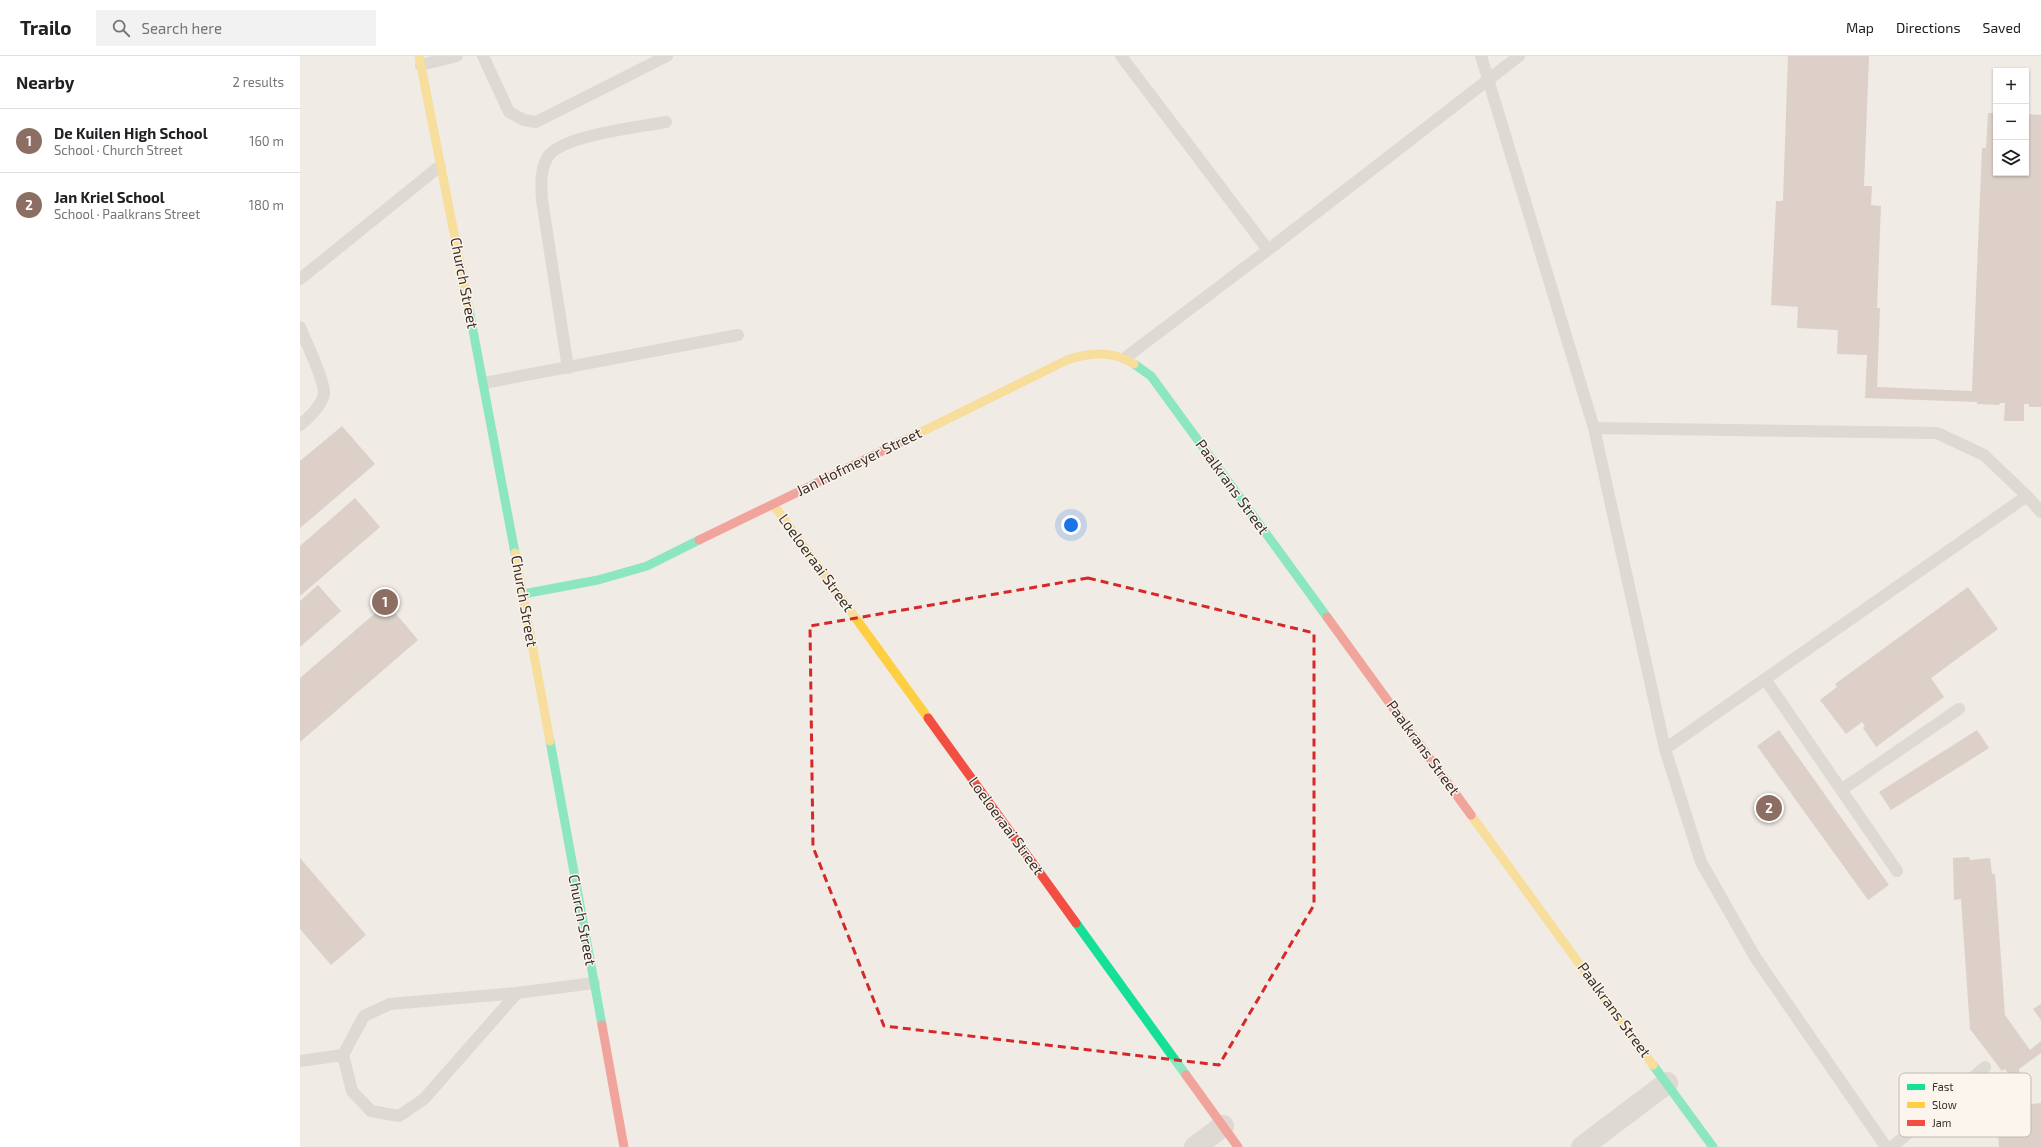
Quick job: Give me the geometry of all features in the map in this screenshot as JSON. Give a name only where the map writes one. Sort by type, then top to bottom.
[{"type":"street","name":"Church Street","points":[[420,60],[484,383],[624,1147]]},
{"type":"street","name":"Jan Hofmeyer Street","points":[[523,594],[598,580],[647,566],[1081,354],[1096,352],[1111,353],[1125,358]]},
{"type":"street","name":"Paalkrans Street","points":[[1125,358],[1139,365],[1151,376],[1713,1147]]},
{"type":"street","name":"Loeloeraai Street","points":[[773,504],[1238,1147]]},
{"type":"street","points":[[1582,1147],[1667,1082]]},
{"type":"street","points":[[1195,1147],[1223,1126]]},
{"type":"lane","points":[[420,60],[457,56]]},
{"type":"lane","points":[[483,56],[509,112],[524,120],[536,122],[667,56]]},
{"type":"lane","points":[[1121,56],[1268,250]]},
{"type":"lane","points":[[1480,56],[1594,428],[1664,749],[1701,862],[1755,957],[1886,1147]]},
{"type":"lane","points":[[1125,358],[1268,250],[1518,56]]},
{"type":"lane","points":[[568,368],[542,200],[541,176],[548,157],[565,145],[589,135],[666,122]]},
{"type":"lane","points":[[300,279],[440,166]]},
{"type":"lane","points":[[300,327],[318,371],[324,393],[318,408],[300,425]]},
{"type":"lane","points":[[484,383],[738,336]]},
{"type":"lane","points":[[1594,428],[1936,433],[1984,455],[2027,496],[2041,512]]},
{"type":"lane","points":[[1664,749],[2027,496]]},
{"type":"lane","points":[[1765,679],[1898,871]]},
{"type":"lane","points":[[1841,790],[1959,709]]},
{"type":"lane","points":[[517,993],[424,1099],[399,1116],[371,1111],[352,1091],[343,1055],[364,1016],[390,1004],[517,993],[594,983]]},
{"type":"lane","points":[[300,1061],[343,1055]]},
{"type":"lane","points":[[1979,1073],[1986,1067]]},
{"type":"lane","points":[[1892,1147],[1904,1137]]},
{"type":"highlighted area","points":[[1088,578],[1314,633],[1314,905],[1219,1065],[884,1026],[813,847],[810,626]]},
{"type":"building","points":[[1788,56],[1869,56],[1864,186],[1872,186],[1871,205],[1881,206],[1877,308],[1880,308],[1877,387],[1972,391],[1982,148],[1986,148],[1988,113],[1993,113],[1993,176],[2029,176],[2029,114],[2041,115],[2041,407],[2029,407],[2029,404],[2024,404],[2024,421],[2004,421],[2005,403],[1999,403],[2000,405],[1977,404],[1977,402],[1865,398],[1867,355],[1837,354],[1838,330],[1797,328],[1798,307],[1771,305],[1776,201],[1783,201]]},
{"type":"building","points":[[342,426],[375,464],[300,528],[300,461]]},
{"type":"building","points":[[355,498],[380,527],[300,596],[300,546]]},
{"type":"building","points":[[318,585],[341,611],[300,647],[300,601]]},
{"type":"building","points":[[1968,587],[1998,629],[1931,678],[1944,697],[1876,747],[1863,728],[1865,726],[1862,722],[1846,734],[1820,700],[1837,687],[1835,684]]},
{"type":"building","points":[[387,603],[418,640],[300,742],[300,678]]},
{"type":"building","points":[[1779,730],[1889,885],[1868,900],[1757,746]]},
{"type":"building","points":[[1977,730],[1989,748],[1891,810],[1879,792]]},
{"type":"building","points":[[1969,857],[1970,860],[1990,858],[1992,874],[1995,874],[2005,1015],[2030,1050],[2041,1041],[2041,1053],[2019,1069],[2019,1073],[2007,1073],[2005,1069],[2002,1071],[1970,1029],[1961,899],[1954,900],[1953,858]]},
{"type":"building","points":[[300,858],[366,935],[331,965],[300,929]]},
{"type":"building","points":[[2041,1004],[2041,1020],[2033,1009]]},
{"type":"building","points":[[2041,1103],[2041,1147],[1999,1147],[1998,1137],[2031,1137],[2031,1104]]},
{"type":"traffic: fast","points":[[469,309],[515,553]]},
{"type":"traffic: fast","points":[[1134,364],[1151,376],[1327,617]]},
{"type":"traffic: fast","points":[[523,594],[598,580],[647,566],[699,540]]},
{"type":"traffic: fast","points":[[550,741],[602,1025]]},
{"type":"traffic: fast","points":[[1076,923],[1186,1075]]},
{"type":"traffic: fast","points":[[1653,1065],[1713,1147]]},
{"type":"traffic: slow","points":[[419,56],[469,309]]},
{"type":"traffic: slow","points":[[905,440],[1067,360],[1076,357],[1093,354],[1110,354],[1126,359],[1134,364]]},
{"type":"traffic: slow","points":[[773,504],[928,718]]},
{"type":"traffic: slow","points":[[515,553],[550,741]]},
{"type":"traffic: slow","points":[[1471,815],[1653,1065]]},
{"type":"traffic: jam","points":[[699,540],[905,440]]},
{"type":"traffic: jam","points":[[1327,617],[1471,815]]},
{"type":"traffic: jam","points":[[928,718],[1076,923]]},
{"type":"traffic: jam","points":[[602,1025],[624,1147]]},
{"type":"traffic: jam","points":[[1186,1075],[1238,1147]]},
{"type":"place","name":"De Kuilen High School","points":[[385,602]]},
{"type":"place","name":"Jan Kriel School","points":[[1769,808]]}]
